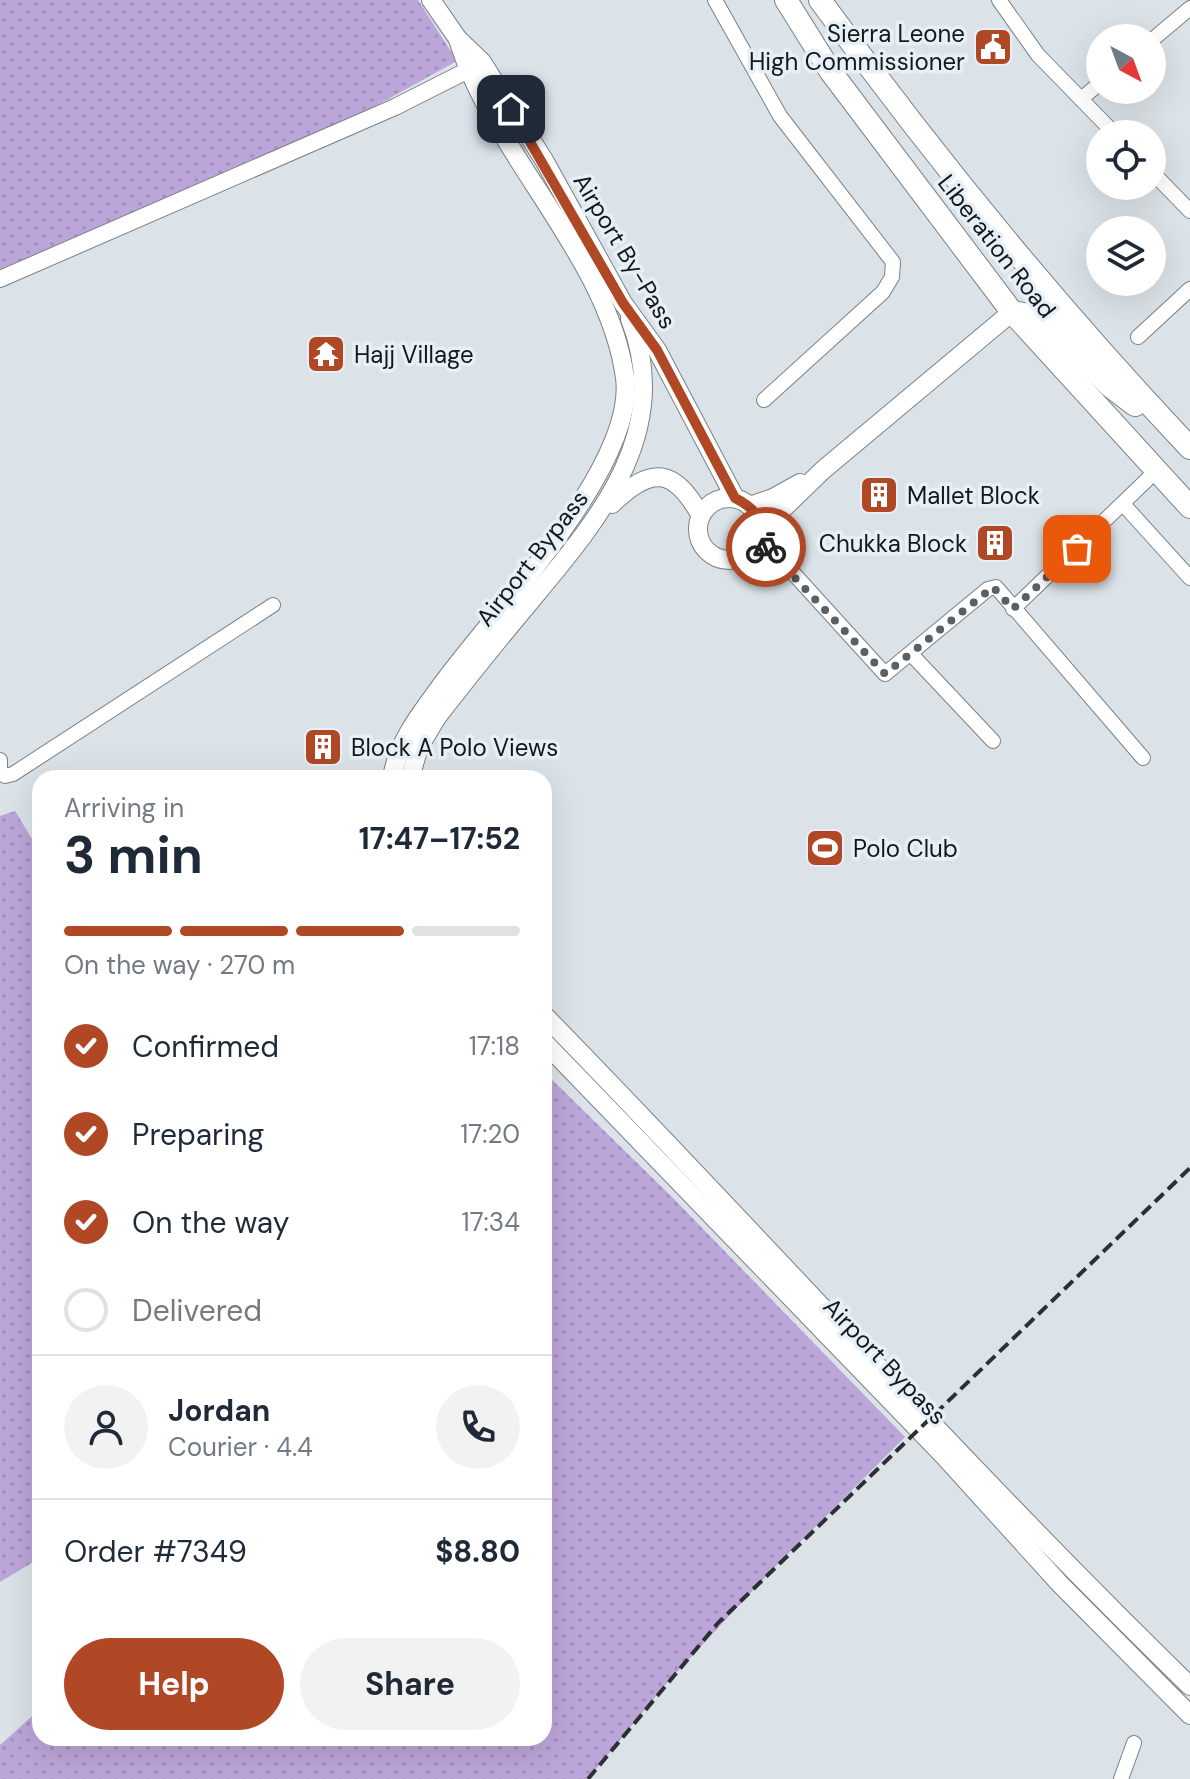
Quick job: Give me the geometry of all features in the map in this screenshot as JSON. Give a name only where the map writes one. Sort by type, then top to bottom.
[{"type":"highway","name":"Liberation Road","points":[[786,0],[831,72],[1012,312],[1190,507]]},
{"type":"highway","name":"Liberation Road","points":[[820,0],[911,126],[1112,366],[1190,448]]},
{"type":"highway","points":[[1012,312],[1042,317],[1110,386],[1149,415],[1161,417]]},
{"type":"main road","name":"Airport By-Pass","points":[[431,0],[475,67],[604,309]]},
{"type":"main road","name":"Airport By-Pass","points":[[475,67],[544,160],[623,303],[657,350],[742,502]]},
{"type":"main road","name":"Airport Bypass","points":[[412,770],[419,747],[437,717],[599,516],[623,470],[643,406],[640,355],[623,303]]},
{"type":"main road","name":"Airport Bypass","points":[[395,770],[409,729],[577,508],[608,459],[624,419],[627,400],[619,348],[604,309]]},
{"type":"main road","points":[[823,470],[773,498],[715,501],[701,516],[698,530],[702,544],[711,554],[723,560],[737,559],[749,552],[759,536],[823,470],[1012,312]]},
{"type":"main road","points":[[599,516],[631,486],[654,477],[680,485],[701,516]]},
{"type":"main road","points":[[742,502],[759,521],[759,536]]},
{"type":"main road","name":"Airport Bypass","points":[[552,1023],[726,1202],[1015,1509],[1190,1686]]},
{"type":"main road","name":"Airport Bypass","points":[[552,1050],[932,1444],[1060,1584],[1190,1715]]},
{"type":"street","points":[[715,0],[780,116],[893,262],[892,277],[883,292],[764,400]]},
{"type":"street","points":[[999,0],[1038,55],[1101,120]]},
{"type":"street","points":[[1166,28],[1190,8]]},
{"type":"street","points":[[0,279],[475,67]]},
{"type":"street","points":[[1081,99],[1086,95]]},
{"type":"street","points":[[1166,186],[1190,211]]},
{"type":"street","points":[[1138,337],[1190,289]]},
{"type":"street","points":[[1013,609],[1155,472]]},
{"type":"street","points":[[1123,504],[1190,578]]},
{"type":"street","points":[[759,536],[883,673],[889,674],[993,587],[1143,758]]},
{"type":"street","points":[[0,760],[0,771],[5,776],[13,774],[273,605]]},
{"type":"street","points":[[911,654],[993,741]]},
{"type":"street","points":[[1121,1779],[1134,1743]]},
{"type":"shaded area","points":[[0,0],[418,0],[457,61],[274,162],[0,277]]},
{"type":"shaded area","points":[[15,811],[32,839],[32,1563],[0,1582],[0,816]]},
{"type":"shaded area","points":[[552,1080],[671,1196],[905,1437],[771,1571],[665,1685],[588,1779],[0,1779],[0,1745],[32,1716],[32,1746],[552,1746]]},
{"type":"railway","points":[[588,1779],[718,1623],[1190,1168]]},
{"type":"way so far","points":[[766,547],[885,674],[890,673],[988,589],[996,587],[1013,609],[1077,549]]},
{"type":"place","name":"Sierra Leone High Commissioner","points":[[993,47]]},
{"type":"place","name":"Hajj Village","points":[[326,354]]},
{"type":"place","name":"Mallet Block","points":[[879,495]]},
{"type":"place","name":"Chukka Block","points":[[995,543]]},
{"type":"place","name":"Block A Polo Views","points":[[323,747]]},
{"type":"place","name":"Polo Club","points":[[825,848]]},
{"type":"route","points":[[511,109],[544,160],[623,303],[657,350],[735,498],[756,513],[760,531],[758,541],[766,547]]}]
